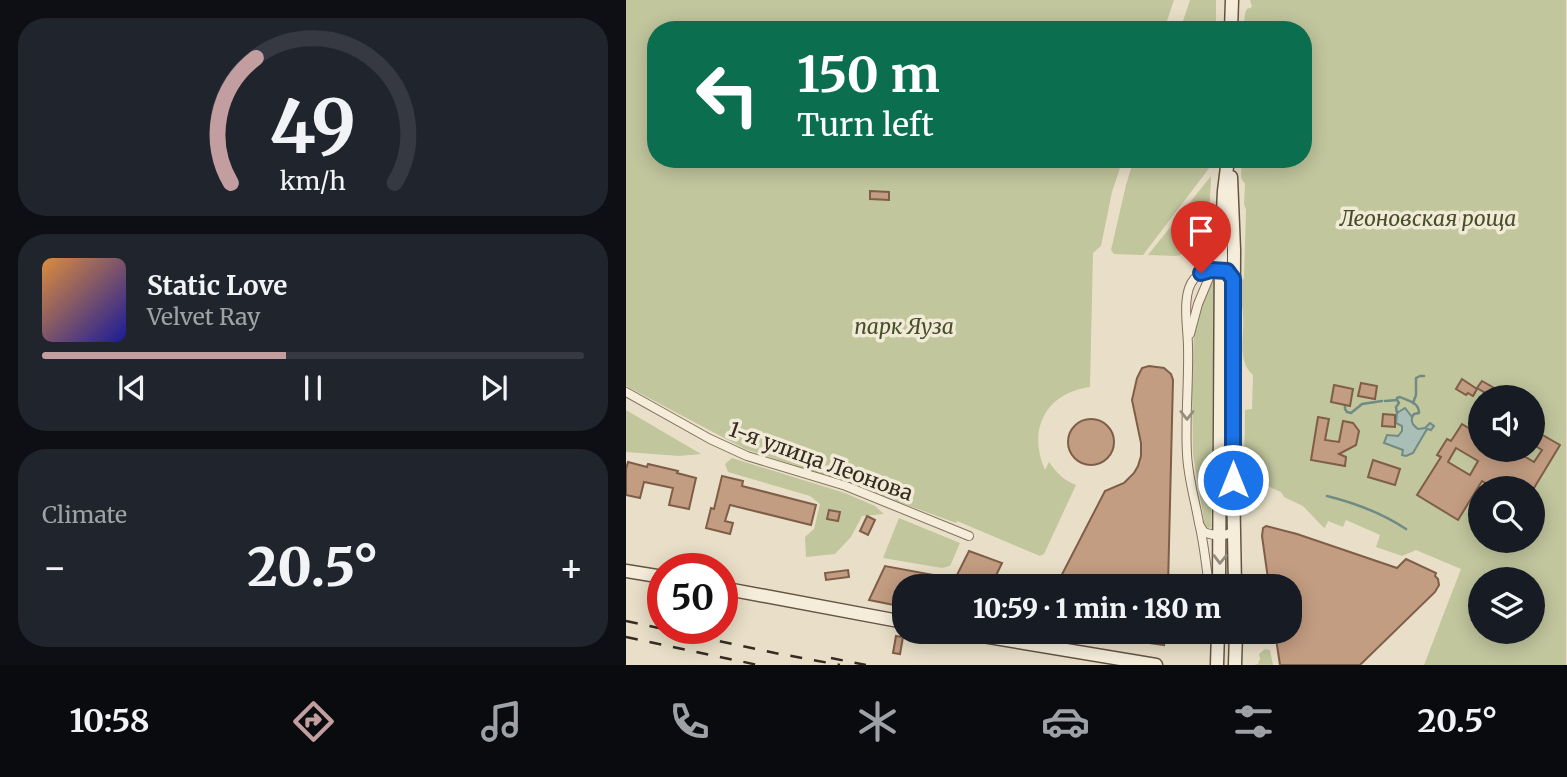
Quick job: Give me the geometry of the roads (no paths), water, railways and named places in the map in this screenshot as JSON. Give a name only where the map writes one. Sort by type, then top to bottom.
[{"type":"main road","points":[[1231,21],[1232,0]]},
{"type":"main road","points":[[1219,574],[1216,270],[1221,250],[1228,168]]},
{"type":"main road","points":[[1230,168],[1233,205],[1235,574]]},
{"type":"main road","points":[[626,571],[647,575]]},
{"type":"main road","points":[[738,592],[892,620]]},
{"type":"main road","points":[[1031,644],[1156,665]]},
{"type":"main road","points":[[1217,665],[1218,644]]},
{"type":"main road","points":[[1235,665],[1236,644]]},
{"type":"street","points":[[1188,347],[1198,304],[1216,270]]},
{"type":"street","points":[[1207,574],[1187,455],[1186,299],[1193,279],[1201,273],[1227,271],[1233,279]]},
{"type":"street","name":"1-я улица Леонова","points":[[626,392],[739,453],[846,486],[969,536]]},
{"type":"street","points":[[1200,526],[1207,534],[1231,533],[1234,528]]},
{"type":"water","points":[[1405,408],[1418,429],[1425,428],[1430,423],[1434,426],[1431,430],[1427,429],[1413,453],[1406,456],[1402,455],[1403,450],[1384,443],[1387,435],[1398,436],[1402,431],[1402,426],[1396,423],[1397,413]]},
{"type":"waterway","points":[[1413,403],[1416,378],[1424,376]]},
{"type":"waterway","points":[[1397,413],[1397,398],[1400,397],[1417,406],[1419,413],[1412,417]]},
{"type":"waterway","points":[[1385,401],[1397,400]]},
{"type":"waterway","points":[[1345,405],[1347,412],[1351,413],[1362,404],[1382,401]]},
{"type":"waterway","points":[[1327,496],[1368,509],[1406,529]]},
{"type":"railway","points":[[626,621],[840,665]]},
{"type":"railway","points":[[626,637],[758,665]]},
{"type":"railway","points":[[831,658],[866,665]]},
{"type":"park label","name":"Леоновская роща","points":[[1428,218]]},
{"type":"park label","name":"парк Яуза","points":[[904,326]]}]
